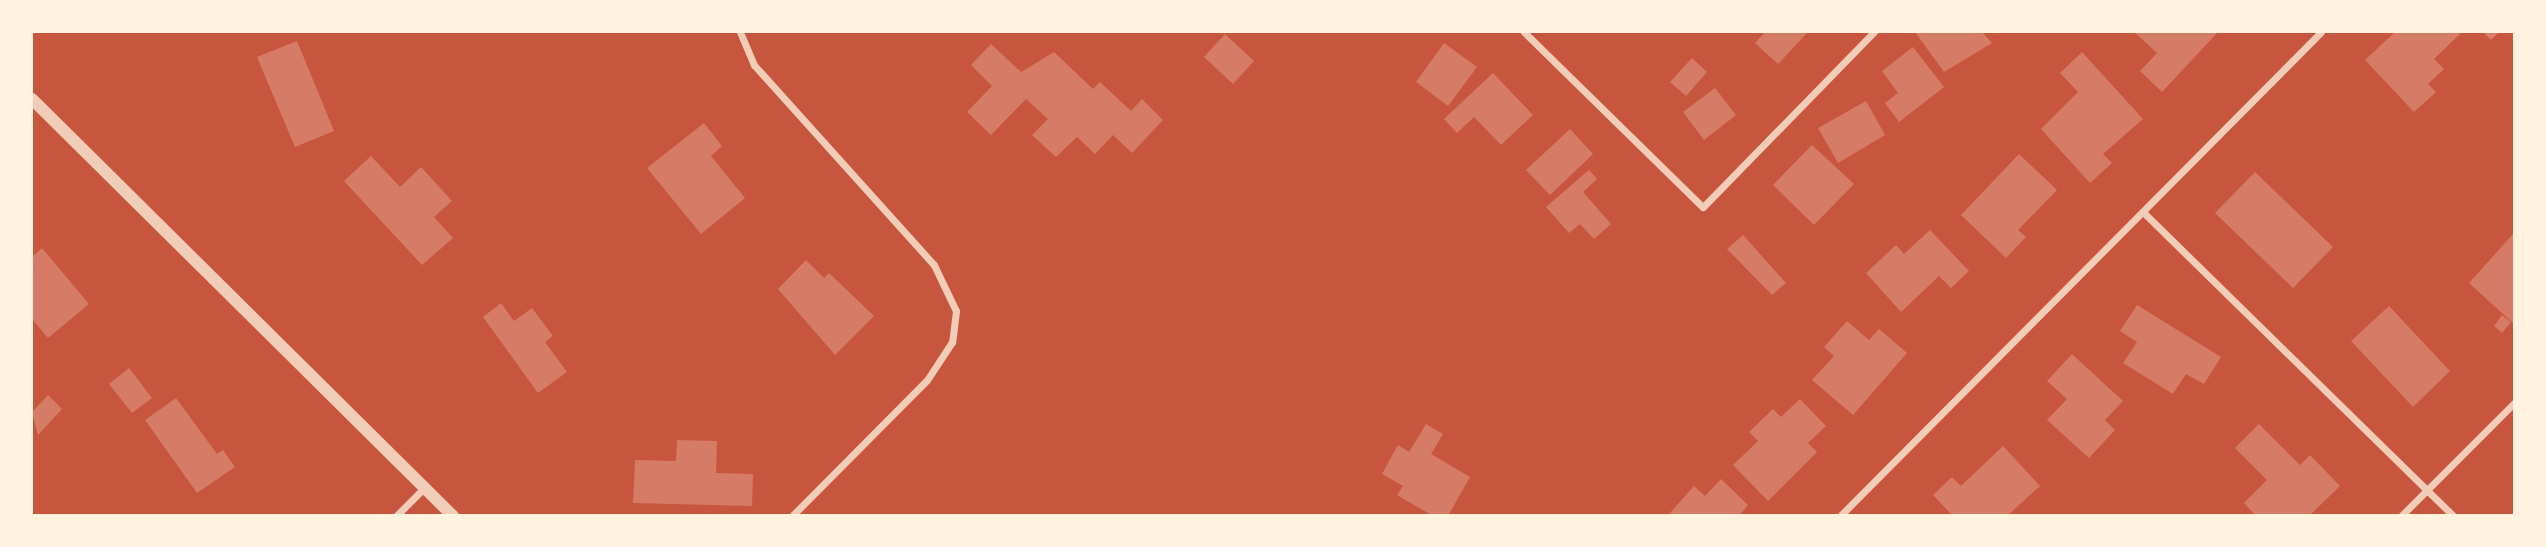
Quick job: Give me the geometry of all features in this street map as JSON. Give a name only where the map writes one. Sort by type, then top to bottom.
[{"type":"street","points":[[740,32],[754,65],[934,264],[956,311],[952,342],[927,380],[792,516]]},
{"type":"street","points":[[1524,32],[1703,207],[1874,32]]},
{"type":"street","points":[[1840,516],[2321,32]]},
{"type":"street","points":[[32,99],[453,516]]},
{"type":"street","points":[[2144,213],[2453,516]]},
{"type":"street","points":[[2400,516],[2515,403]]},
{"type":"street","points":[[396,516],[425,487]]},
{"type":"building","points":[[1765,32],[1808,32],[1778,64],[1755,43]]},
{"type":"building","points":[[1915,32],[1982,32],[1992,43],[1944,72]]},
{"type":"building","points":[[2134,32],[2218,32],[2162,92],[2140,71],[2157,53]]},
{"type":"building","points":[[2395,32],[2461,33],[2434,59],[2444,69],[2428,84],[2436,92],[2414,112],[2365,60]]},
{"type":"building","points":[[2483,32],[2499,32],[2491,40]]},
{"type":"building","points":[[1225,34],[1254,61],[1233,84],[1204,57]]},
{"type":"building","points":[[297,41],[334,131],[295,147],[257,57]]},
{"type":"building","points":[[1444,43],[1477,67],[1448,106],[1416,82]]},
{"type":"building","points":[[991,44],[1021,72],[1054,52],[1093,89],[1100,82],[1131,111],[1142,99],[1163,120],[1132,153],[1113,135],[1095,154],[1077,137],[1056,157],[1032,135],[1048,119],[1026,99],[991,135],[967,112],[992,86],[971,65]]},
{"type":"building","points":[[1913,47],[1944,87],[1899,122],[1885,103],[1898,93],[1882,71]]},
{"type":"building","points":[[2082,52],[2143,119],[2103,154],[2112,163],[2090,183],[2041,129],[2078,92],[2060,73]]},
{"type":"building","points":[[1692,58],[1707,72],[1686,96],[1670,82]]},
{"type":"building","points":[[1493,73],[1533,115],[1501,145],[1474,117],[1457,133],[1444,119]]},
{"type":"building","points":[[1715,88],[1736,115],[1704,140],[1683,112]]},
{"type":"building","points":[[1866,101],[1885,135],[1838,163],[1818,128]]},
{"type":"building","points":[[704,123],[722,146],[711,156],[745,198],[701,234],[647,168]]},
{"type":"building","points":[[1570,129],[1593,154],[1550,195],[1526,170]]},
{"type":"building","points":[[1812,145],[1854,184],[1814,225],[1773,185]]},
{"type":"building","points":[[2019,154],[2057,190],[2018,230],[2026,237],[2006,258],[1961,215]]},
{"type":"building","points":[[371,156],[400,187],[421,167],[452,201],[434,217],[453,238],[422,265],[344,181]]},
{"type":"building","points":[[1589,170],[1597,179],[1583,192],[1611,224],[1594,239],[1580,224],[1569,233],[1546,207]]},
{"type":"building","points":[[2255,172],[2333,247],[2293,288],[2215,213]]},
{"type":"building","points":[[1930,230],[1969,271],[1951,288],[1939,276],[1901,312],[1866,273],[1896,245],[1904,254]]},
{"type":"building","points":[[2514,233],[2514,321],[2513,323],[2469,283]]},
{"type":"building","points":[[1743,235],[1786,283],[1772,295],[1727,249]]},
{"type":"building","points":[[42,248],[89,304],[48,338],[32,319],[32,257]]},
{"type":"building","points":[[806,260],[824,278],[829,273],[874,316],[835,355],[778,289]]},
{"type":"building","points":[[501,303],[514,321],[532,308],[553,336],[545,342],[567,372],[538,393],[483,317]]},
{"type":"building","points":[[2137,305],[2221,357],[2204,384],[2186,374],[2173,394],[2123,363],[2137,342],[2120,331]]},
{"type":"building","points":[[2389,306],[2450,371],[2413,407],[2351,341]]},
{"type":"building","points":[[2502,315],[2511,322],[2502,333],[2494,326]]},
{"type":"building","points":[[1847,321],[1869,340],[1879,329],[1907,353],[1853,415],[1812,380],[1834,356],[1824,347]]},
{"type":"building","points":[[2072,354],[2123,401],[2105,420],[2115,430],[2089,458],[2047,420],[2067,399],[2047,381]]},
{"type":"building","points":[[129,368],[152,398],[132,413],[109,384]]},
{"type":"building","points":[[48,395],[62,409],[38,435],[32,412]]},
{"type":"building","points":[[176,398],[217,454],[223,450],[235,467],[197,493],[145,420]]},
{"type":"building","points":[[1800,399],[1826,426],[1808,443],[1817,452],[1768,501],[1733,465],[1758,441],[1749,432],[1773,409],[1781,417]]},
{"type":"building","points":[[1426,424],[1443,434],[1431,454],[1470,477],[1448,516],[1433,516],[1397,495],[1403,486],[1382,474],[1398,445],[1409,452]]},
{"type":"building","points":[[2259,424],[2300,465],[2310,455],[2340,486],[2309,516],[2256,516],[2244,503],[2267,480],[2235,448]]},
{"type":"building","points":[[677,440],[717,441],[716,473],[753,474],[752,506],[633,503],[635,460],[676,461]]},
{"type":"building","points":[[2003,446],[2040,486],[2007,516],[1953,516],[1933,495],[1952,477],[1961,486]]},
{"type":"building","points":[[1721,479],[1748,505],[1739,516],[1669,514],[1694,486],[1705,496]]}]
